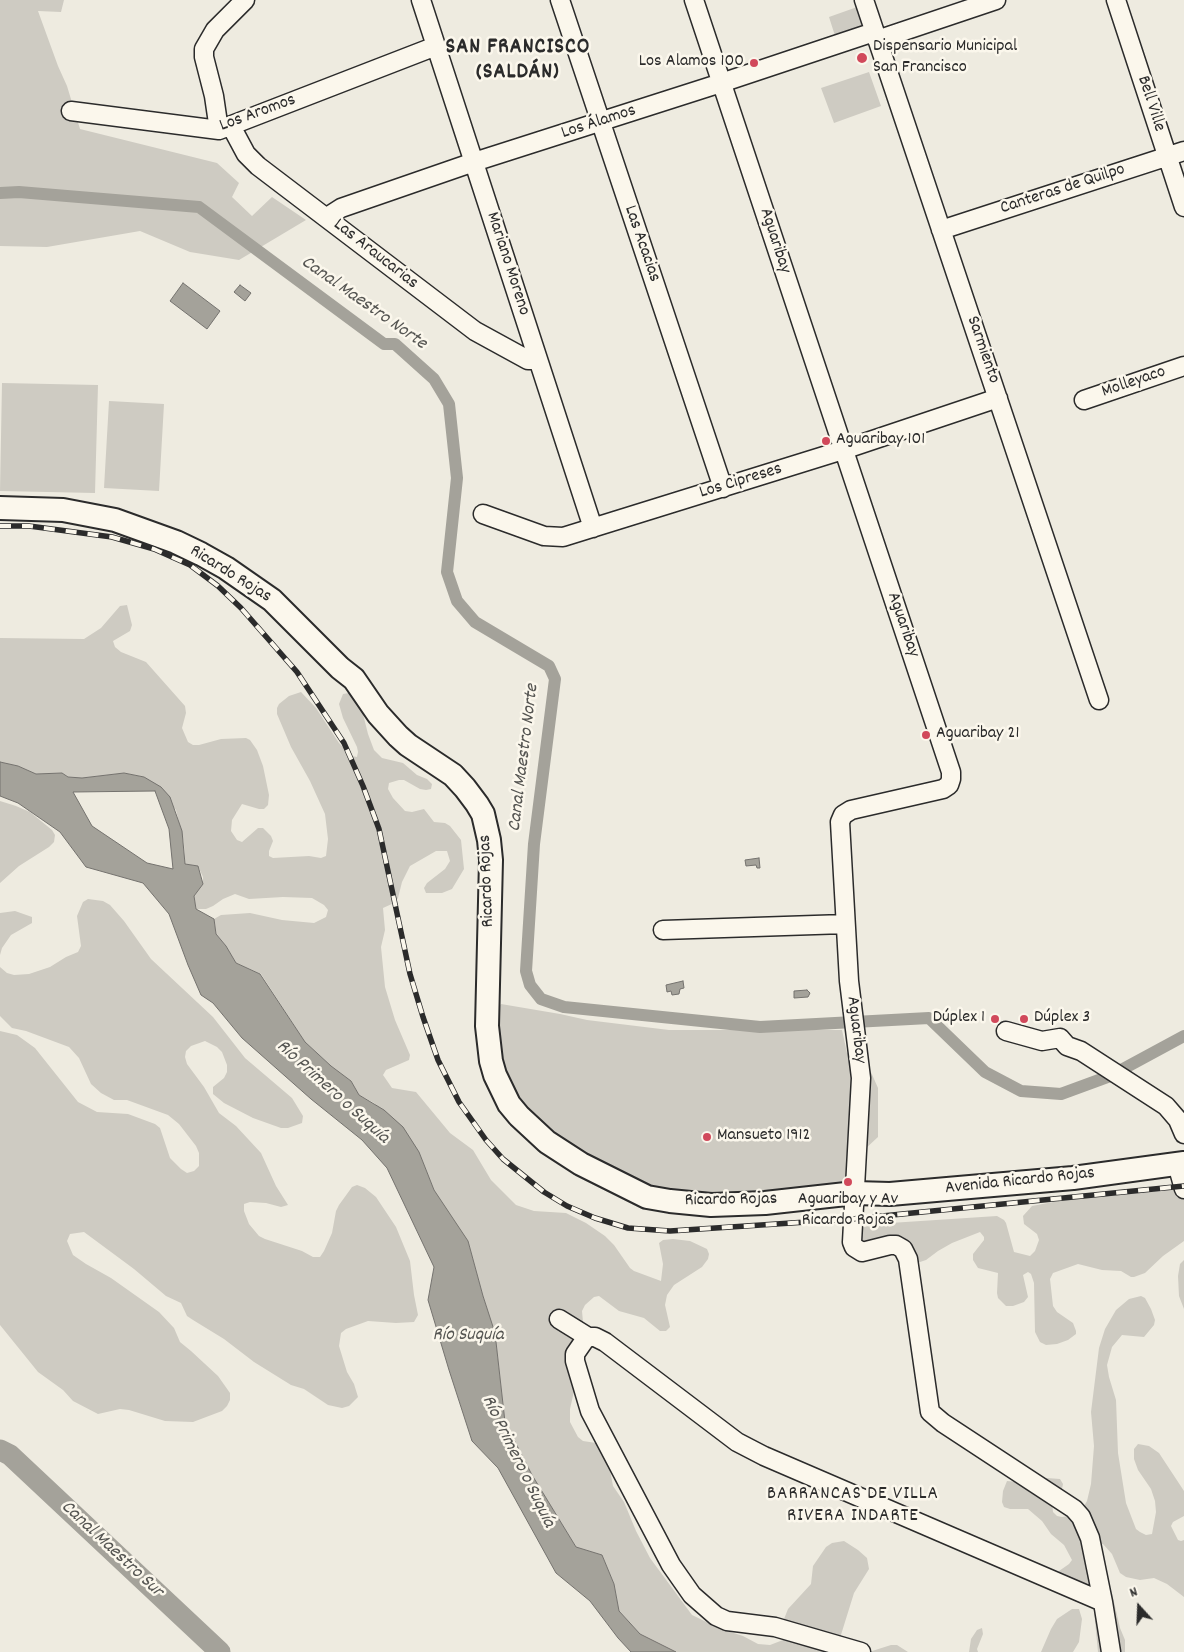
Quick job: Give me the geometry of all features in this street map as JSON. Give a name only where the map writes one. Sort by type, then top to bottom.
[{"type":"main road","name":"Ricardo Rojas","points":[[0,508],[63,510],[115,520],[176,542],[226,568],[272,600],[340,668],[354,679],[378,714],[398,736],[408,745],[453,775],[465,788],[478,804],[483,814],[491,860],[488,1026],[490,1061],[500,1088],[509,1104],[519,1116],[548,1142],[598,1174],[624,1184],[647,1197],[670,1202],[730,1205],[855,1193]]},
{"type":"main road","name":"Avenida Ricardo Rojas","points":[[855,1193],[890,1194],[1073,1178],[1180,1164]]},
{"type":"street","name":"Las Araucarias","points":[[244,0],[215,30],[204,50],[204,57],[225,128],[246,154],[258,166],[475,331],[528,360],[538,360]]},
{"type":"street","name":"Mariano Moreno","points":[[421,0],[593,528]]},
{"type":"street","name":"Las Acacias","points":[[560,0],[723,488]]},
{"type":"street","name":"Aguaribay","points":[[694,0],[951,772],[949,784],[943,789],[851,810],[844,815],[840,822],[849,981],[861,1078],[851,1236],[854,1247],[862,1252],[896,1245],[903,1249],[908,1259],[930,1412],[943,1423],[1074,1509],[1081,1517],[1090,1538],[1103,1602]]},
{"type":"street","name":"Sarmiento","points":[[864,0],[1100,700]]},
{"type":"street","name":"Los Álamos","points":[[327,217],[341,208],[474,162],[721,83],[996,0]]},
{"type":"street","name":"Bell Ville","points":[[1116,0],[1184,207]]},
{"type":"street","name":"Los Aromos","points":[[71,111],[225,128],[436,46]]},
{"type":"street","name":"Canteras de Quilpo","points":[[941,230],[1184,151]]},
{"type":"street","name":"Molleyaco","points":[[1084,400],[1184,366]]},
{"type":"street","name":"Los Cipreses","points":[[483,514],[544,536],[563,537],[843,450],[998,398]]},
{"type":"street","points":[[663,930],[845,924]]},
{"type":"street","points":[[1006,1031],[1042,1041],[1067,1036],[1075,1038],[1080,1043],[1081,1051],[1166,1106],[1178,1120],[1184,1134]]},
{"type":"street","points":[[1180,1164],[1184,1189]]},
{"type":"street","points":[[559,1319],[588,1338]]},
{"type":"street","points":[[861,1652],[775,1627],[728,1620],[716,1616],[692,1595],[671,1565],[590,1411],[575,1361],[576,1354],[584,1341],[594,1337],[605,1342],[736,1442],[764,1456],[1103,1602],[1112,1652]]},
{"type":"shaded area","points":[[0,0],[64,0],[61,12],[38,11],[67,86],[80,129],[217,163],[239,183],[232,197],[252,216],[272,197],[306,220],[239,260],[190,252],[140,231],[47,247],[0,246]]},
{"type":"shaded area","points":[[860,6],[868,31],[837,42],[829,17]]},
{"type":"shaded area","points":[[869,72],[881,106],[834,123],[821,88]]},
{"type":"shaded area","points":[[2,383],[98,385],[95,493],[0,491]]},
{"type":"shaded area","points":[[109,401],[164,404],[159,491],[104,488]]},
{"type":"shaded area","points":[[127,605],[132,625],[130,631],[113,641],[115,647],[121,652],[146,662],[185,706],[186,713],[182,728],[188,742],[193,745],[199,745],[221,739],[246,738],[250,740],[257,750],[263,766],[269,795],[268,805],[264,809],[259,809],[242,804],[232,820],[231,831],[237,840],[242,842],[258,828],[263,828],[273,841],[269,856],[273,858],[309,856],[321,858],[326,856],[328,839],[325,814],[310,781],[291,747],[277,714],[279,704],[289,696],[301,692],[316,708],[339,743],[352,756],[357,757],[357,747],[343,718],[339,704],[343,694],[355,692],[360,702],[374,750],[382,758],[403,763],[417,775],[427,779],[432,784],[431,789],[426,790],[420,789],[404,780],[399,780],[389,783],[388,789],[393,798],[405,811],[412,812],[424,809],[434,822],[445,823],[450,826],[461,840],[464,869],[452,889],[442,893],[426,893],[424,888],[427,883],[445,869],[450,861],[447,851],[436,851],[410,866],[402,882],[398,898],[394,903],[383,908],[385,930],[381,947],[385,987],[395,1020],[410,1055],[409,1060],[386,1070],[383,1075],[392,1088],[416,1092],[450,1133],[473,1150],[491,1180],[516,1205],[534,1211],[566,1213],[586,1223],[605,1236],[614,1245],[634,1271],[661,1281],[663,1264],[659,1243],[663,1240],[690,1241],[707,1249],[708,1259],[702,1267],[674,1285],[667,1295],[665,1305],[670,1327],[666,1331],[660,1331],[644,1318],[619,1311],[599,1296],[594,1297],[585,1305],[582,1311],[583,1322],[579,1369],[570,1409],[570,1422],[578,1437],[583,1441],[596,1443],[606,1449],[611,1459],[610,1470],[613,1486],[624,1502],[650,1558],[692,1615],[721,1629],[743,1636],[758,1644],[770,1645],[783,1640],[786,1634],[784,1619],[788,1609],[811,1584],[813,1566],[826,1547],[832,1543],[844,1541],[858,1550],[867,1558],[869,1569],[854,1593],[840,1638],[839,1652],[676,1652],[640,1634],[619,1611],[614,1584],[602,1555],[576,1547],[532,1475],[505,1422],[495,1333],[468,1241],[434,1190],[419,1152],[374,1103],[359,1095],[351,1081],[305,1042],[261,974],[236,963],[216,934],[214,919],[221,915],[250,913],[282,920],[314,923],[326,917],[328,910],[324,905],[312,898],[249,899],[235,894],[206,909],[196,909],[194,896],[203,884],[203,877],[198,866],[185,864],[184,844],[176,810],[144,777],[124,773],[82,778],[68,777],[62,773],[36,774],[18,766],[0,762],[0,638],[84,639],[101,628],[120,606]]},
{"type":"shaded area","points":[[0,801],[30,812],[52,830],[55,835],[54,842],[49,847],[19,866],[0,883]]},
{"type":"shaded area","points":[[88,899],[103,901],[110,905],[151,959],[213,1017],[245,1058],[292,1098],[303,1116],[302,1123],[288,1128],[281,1128],[253,1118],[224,1103],[213,1094],[213,1087],[224,1078],[227,1072],[227,1065],[222,1052],[205,1041],[191,1046],[186,1051],[187,1064],[204,1087],[219,1113],[236,1126],[261,1153],[276,1186],[288,1205],[281,1207],[266,1203],[250,1202],[244,1204],[244,1211],[249,1224],[259,1236],[302,1251],[313,1257],[320,1257],[332,1233],[339,1205],[352,1187],[357,1185],[365,1188],[376,1197],[396,1227],[410,1261],[418,1315],[414,1322],[368,1321],[346,1329],[341,1333],[339,1346],[347,1372],[354,1384],[358,1397],[349,1406],[342,1408],[328,1405],[304,1389],[291,1385],[254,1362],[224,1339],[187,1316],[181,1303],[166,1296],[134,1269],[84,1232],[70,1234],[67,1241],[73,1255],[111,1278],[159,1312],[174,1328],[180,1342],[218,1376],[230,1393],[230,1400],[227,1406],[222,1411],[193,1422],[165,1421],[120,1409],[98,1414],[73,1401],[63,1390],[38,1372],[0,1325],[0,1031],[17,1035],[35,1048],[78,1102],[97,1112],[128,1114],[155,1124],[160,1128],[170,1158],[181,1169],[187,1173],[194,1171],[199,1166],[199,1153],[196,1146],[179,1124],[168,1115],[127,1100],[114,1100],[101,1093],[91,1084],[79,1058],[69,1047],[26,1031],[12,1028],[0,1016],[0,967],[7,973],[14,975],[29,974],[50,967],[78,952],[81,946],[77,916],[83,902]]},
{"type":"shaded area","points":[[15,911],[32,917],[32,923],[11,935],[2,948],[0,955],[0,913]]},
{"type":"shaded area","points":[[501,1004],[587,1020],[669,1030],[842,1030],[847,1053],[852,1053],[870,1070],[878,1088],[878,1137],[850,1163],[849,1189],[734,1199],[651,1191],[554,1142],[521,1109],[500,1073],[494,1013]]},
{"type":"shaded area","points":[[1158,1189],[1182,1189],[1184,1194],[1184,1241],[1163,1256],[1145,1273],[1134,1277],[1121,1271],[1102,1270],[1078,1264],[1053,1273],[1050,1279],[1053,1306],[1057,1312],[1073,1323],[1076,1331],[1076,1334],[1068,1340],[1057,1344],[1046,1345],[1040,1342],[1035,1332],[1034,1283],[1031,1274],[1028,1272],[1023,1275],[1028,1297],[1024,1302],[1013,1306],[1006,1306],[998,1298],[998,1273],[978,1268],[973,1260],[973,1254],[984,1240],[980,1232],[952,1243],[926,1260],[914,1264],[903,1237],[856,1245],[858,1229],[875,1224],[997,1216],[1006,1223],[1014,1252],[1030,1256],[1035,1251],[1039,1240],[1037,1234],[1024,1224],[1023,1216],[1032,1206],[1069,1199]]},
{"type":"shaded area","points":[[1184,1260],[1184,1309],[1179,1296],[1178,1276],[1180,1264]]},
{"type":"shaded area","points":[[1141,1296],[1145,1298],[1151,1309],[1155,1320],[1154,1325],[1144,1337],[1122,1335],[1112,1347],[1107,1365],[1116,1400],[1118,1453],[1126,1503],[1136,1529],[1140,1532],[1146,1535],[1152,1534],[1156,1512],[1151,1489],[1138,1470],[1134,1459],[1134,1449],[1138,1444],[1149,1446],[1159,1453],[1184,1491],[1184,1516],[1173,1522],[1171,1526],[1178,1540],[1184,1540],[1184,1597],[1167,1584],[1154,1578],[1140,1580],[1126,1577],[1120,1573],[1112,1554],[1103,1544],[1097,1547],[1097,1553],[1112,1593],[1120,1628],[1125,1640],[1125,1652],[1098,1652],[1093,1601],[1060,1576],[1059,1571],[1072,1560],[1064,1545],[1028,1509],[1004,1507],[1002,1502],[1003,1491],[1007,1481],[1031,1483],[1047,1478],[1060,1479],[1063,1484],[1062,1489],[1052,1502],[1053,1512],[1057,1516],[1062,1517],[1081,1511],[1087,1501],[1091,1484],[1094,1446],[1091,1412],[1099,1348],[1105,1329],[1116,1310],[1129,1299]]},
{"type":"shaded area","points":[[1072,1609],[1079,1609],[1082,1619],[1079,1642],[1073,1652],[1041,1652],[1057,1619]]},
{"type":"shaded area","points":[[982,1628],[983,1634],[977,1649],[978,1652],[969,1652],[971,1639],[977,1630]]},
{"type":"shaded area","points":[[897,1645],[908,1652],[869,1652]]},
{"type":"water","points":[[183,283],[220,311],[207,329],[170,301]]},
{"type":"water","points":[[240,285],[251,293],[245,301],[234,292]]},
{"type":"water","name":"Río Suquía","points":[[0,762],[18,766],[36,774],[62,773],[68,777],[82,778],[124,773],[144,777],[161,787],[170,797],[182,831],[185,864],[198,866],[203,884],[194,896],[196,909],[214,919],[216,934],[236,963],[260,974],[305,1042],[351,1081],[359,1095],[384,1110],[403,1127],[419,1152],[434,1190],[468,1241],[495,1333],[505,1422],[532,1475],[576,1547],[602,1555],[614,1584],[619,1611],[640,1634],[676,1652],[631,1652],[590,1601],[556,1573],[498,1468],[472,1441],[428,1300],[434,1267],[387,1168],[362,1140],[311,1099],[242,1038],[213,1003],[201,995],[169,914],[143,883],[86,867],[60,832],[18,803],[0,796]],"holes":[[[155,791],[169,829],[173,869],[147,863],[92,826],[73,792]]]},
{"type":"water","points":[[759,858],[760,868],[757,868],[756,865],[746,866],[745,860]]},
{"type":"water","points":[[683,981],[684,988],[680,989],[679,994],[672,995],[671,991],[667,992],[666,985]]},
{"type":"water","points":[[807,990],[810,993],[808,997],[794,998],[794,991]]},
{"type":"waterway","name":"Canal Maestro Norte","points":[[0,193],[19,192],[199,207],[384,344],[395,344],[434,379],[449,404],[457,478],[447,572],[457,601],[475,622],[549,666],[555,679],[534,844],[526,971],[530,985],[541,999],[564,1007],[760,1027],[929,1018],[985,1072],[1021,1091],[1061,1094],[1110,1076],[1184,1036]]},
{"type":"waterway","name":"Canal Maestro Sur","points":[[0,1450],[10,1455],[220,1652]]},
{"type":"railway","points":[[0,526],[29,526],[112,537],[154,549],[190,565],[218,586],[241,608],[297,672],[344,743],[363,786],[379,829],[410,974],[423,1017],[438,1060],[459,1102],[486,1140],[503,1159],[544,1192],[567,1206],[595,1218],[628,1228],[670,1231],[852,1219],[1184,1186]]},
{"type":"place","name":"Dispensario Municipal San Francisco","points":[[862,58]]},
{"type":"place","name":"Los Alamos 100","points":[[754,63]]},
{"type":"place","name":"Aguaribay 101","points":[[826,441]]},
{"type":"place","name":"Aguaribay 21","points":[[926,735]]},
{"type":"place","name":"Dúplex 1","points":[[995,1019]]},
{"type":"place","name":"Dúplex 3","points":[[1024,1019]]},
{"type":"place","name":"Mansueto 1912","points":[[707,1137]]},
{"type":"place","name":"Aguaribay y Av Ricardo Rojas","points":[[848,1182]]},
{"type":"district","name":"SAN FRANCISCO (SALDÁN)","points":[[518,62]]},
{"type":"district","name":"BARRANCAS DE VILLA RIVERA INDARTE","points":[[853,1506]]},
{"type":"water label","name":"Río Primero o Suquía","points":[[332,1093]]},
{"type":"water label","name":"Río Primero o Suquía","points":[[517,1462]]}]
